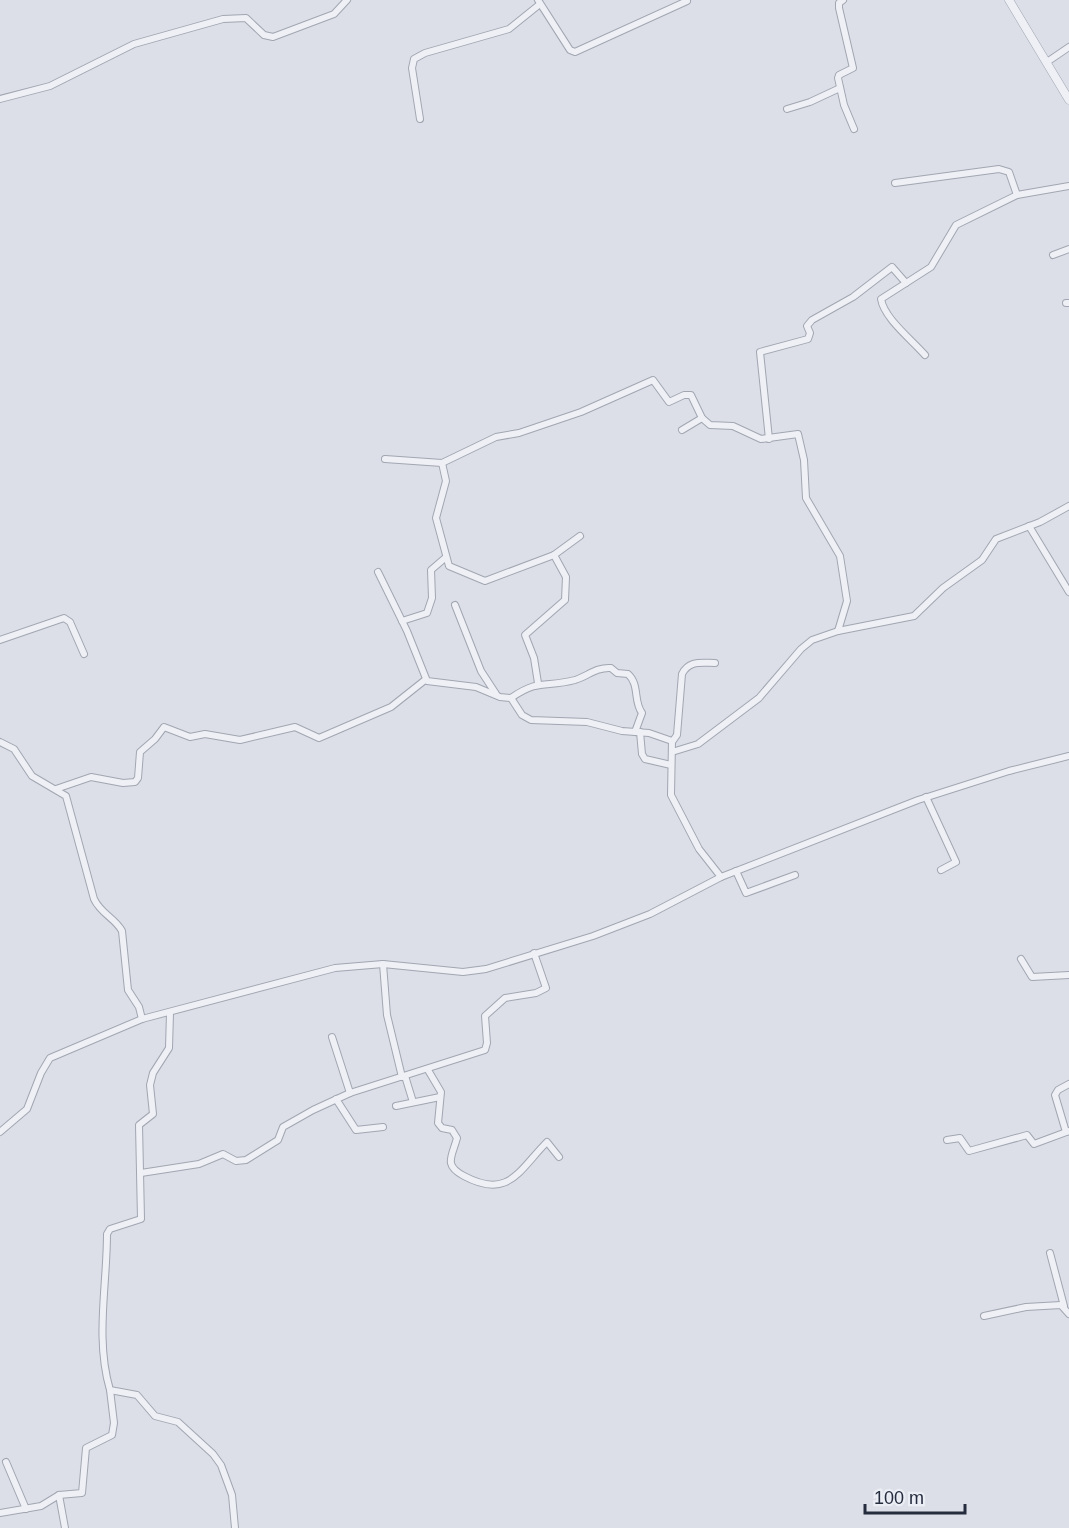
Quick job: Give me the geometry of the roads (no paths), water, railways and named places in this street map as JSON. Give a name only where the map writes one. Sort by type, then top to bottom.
[{"type":"street","points":[[0,99],[50,86],[134,44],[223,19],[240,17],[246,18],[264,35],[273,37],[334,14],[347,0]]},
{"type":"street","points":[[843,0],[838,8],[853,68],[839,75],[840,88],[854,129]]},
{"type":"street","points":[[1009,0],[1069,100]]},
{"type":"street","points":[[420,119],[412,69],[414,59],[424,53],[508,28],[539,2],[570,50],[574,52],[687,1]]},
{"type":"street","points":[[1047,62],[1069,47]]},
{"type":"street","points":[[787,109],[810,102],[840,88]]},
{"type":"street","points":[[895,183],[999,169],[1009,172],[1017,195]]},
{"type":"street","points":[[925,355],[903,329],[889,318],[881,300],[931,267],[956,225],[1017,195],[1069,186]]},
{"type":"street","points":[[1053,255],[1069,249]]},
{"type":"street","points":[[769,439],[760,352],[808,339],[810,333],[807,326],[812,320],[853,297],[892,267],[906,283]]},
{"type":"street","points":[[385,459],[442,463],[496,437],[519,433],[581,412],[651,381],[656,382],[669,402],[684,395],[692,395],[702,418],[710,426],[730,425],[753,438],[769,439],[799,435],[806,498],[841,560],[848,601],[838,631]]},
{"type":"street","points":[[682,430],[702,418]]},
{"type":"street","points":[[442,463],[446,480],[436,518],[446,558],[451,568],[485,581],[554,555],[579,536]]},
{"type":"street","points":[[672,752],[692,747],[721,728],[763,694],[806,644],[838,631],[918,614],[943,588],[982,560],[996,539],[1069,506]]},
{"type":"street","points":[[1029,526],[1069,592]]},
{"type":"street","points":[[538,683],[534,658],[525,635],[565,600],[566,577],[554,555]]},
{"type":"street","points":[[402,621],[427,614],[432,598],[431,570],[446,558]]},
{"type":"street","points":[[378,572],[402,621],[425,680]]},
{"type":"street","points":[[455,605],[481,671],[497,696]]},
{"type":"street","points":[[0,640],[64,618],[70,622],[84,654]]},
{"type":"street","points":[[715,663],[691,663],[682,674],[676,735],[672,742],[670,795],[690,827],[699,849],[721,877]]},
{"type":"street","points":[[56,789],[91,777],[123,783],[135,782],[138,778],[140,752],[155,739],[164,727],[190,737],[205,734],[240,740],[294,727],[319,738],[391,707],[425,680],[476,687],[497,696],[511,698],[538,683],[574,680],[603,667],[628,674],[635,682],[637,705],[642,713],[638,732],[645,759],[671,765]]},
{"type":"street","points":[[511,698],[522,715],[531,720],[587,722],[638,732],[672,742]]},
{"type":"street","points":[[0,742],[14,749],[32,776],[66,796],[97,905],[122,932],[128,990],[139,1007],[141,1019]]},
{"type":"street","points":[[0,1132],[27,1109],[41,1073],[50,1058],[141,1019],[170,1013],[313,972],[383,964],[470,972],[593,936],[650,914],[721,877],[926,797],[993,775],[1069,756]]},
{"type":"street","points":[[926,797],[956,862],[941,870]]},
{"type":"street","points":[[736,871],[746,893],[795,875]]},
{"type":"street","points":[[141,1173],[199,1164],[223,1154],[236,1161],[246,1160],[278,1140],[284,1127],[350,1093],[485,1050],[487,1045],[485,1016],[505,998],[536,993],[546,988],[534,952]]},
{"type":"street","points":[[1021,959],[1032,977],[1069,975]]},
{"type":"street","points":[[383,964],[387,1015],[403,1076],[413,1102]]},
{"type":"street","points":[[0,1513],[41,1506],[59,1495],[82,1492],[86,1448],[112,1435],[114,1423],[102,1335],[107,1272],[107,1234],[110,1229],[141,1219],[139,1125],[153,1114],[150,1085],[153,1073],[170,1048],[170,1013]]},
{"type":"street","points":[[332,1037],[350,1093]]},
{"type":"street","points":[[428,1070],[440,1089],[438,1123],[442,1128],[452,1130],[457,1138],[451,1167],[479,1184],[492,1186],[525,1170],[547,1142],[559,1157]]},
{"type":"street","points":[[947,1140],[959,1138],[969,1151],[1024,1136],[1028,1136],[1034,1144],[1040,1144],[1068,1132],[1055,1095],[1058,1090],[1069,1084]]},
{"type":"street","points":[[396,1106],[440,1097]]},
{"type":"street","points":[[336,1100],[356,1130],[383,1127]]},
{"type":"street","points":[[1050,1252],[1064,1306],[1069,1314]]},
{"type":"street","points":[[984,1316],[1026,1307],[1064,1306]]},
{"type":"street","points":[[110,1390],[137,1395],[155,1416],[178,1422],[213,1454],[221,1465],[232,1495],[235,1528]]},
{"type":"street","points":[[6,1462],[26,1509]]},
{"type":"street","points":[[59,1495],[65,1528]]}]
